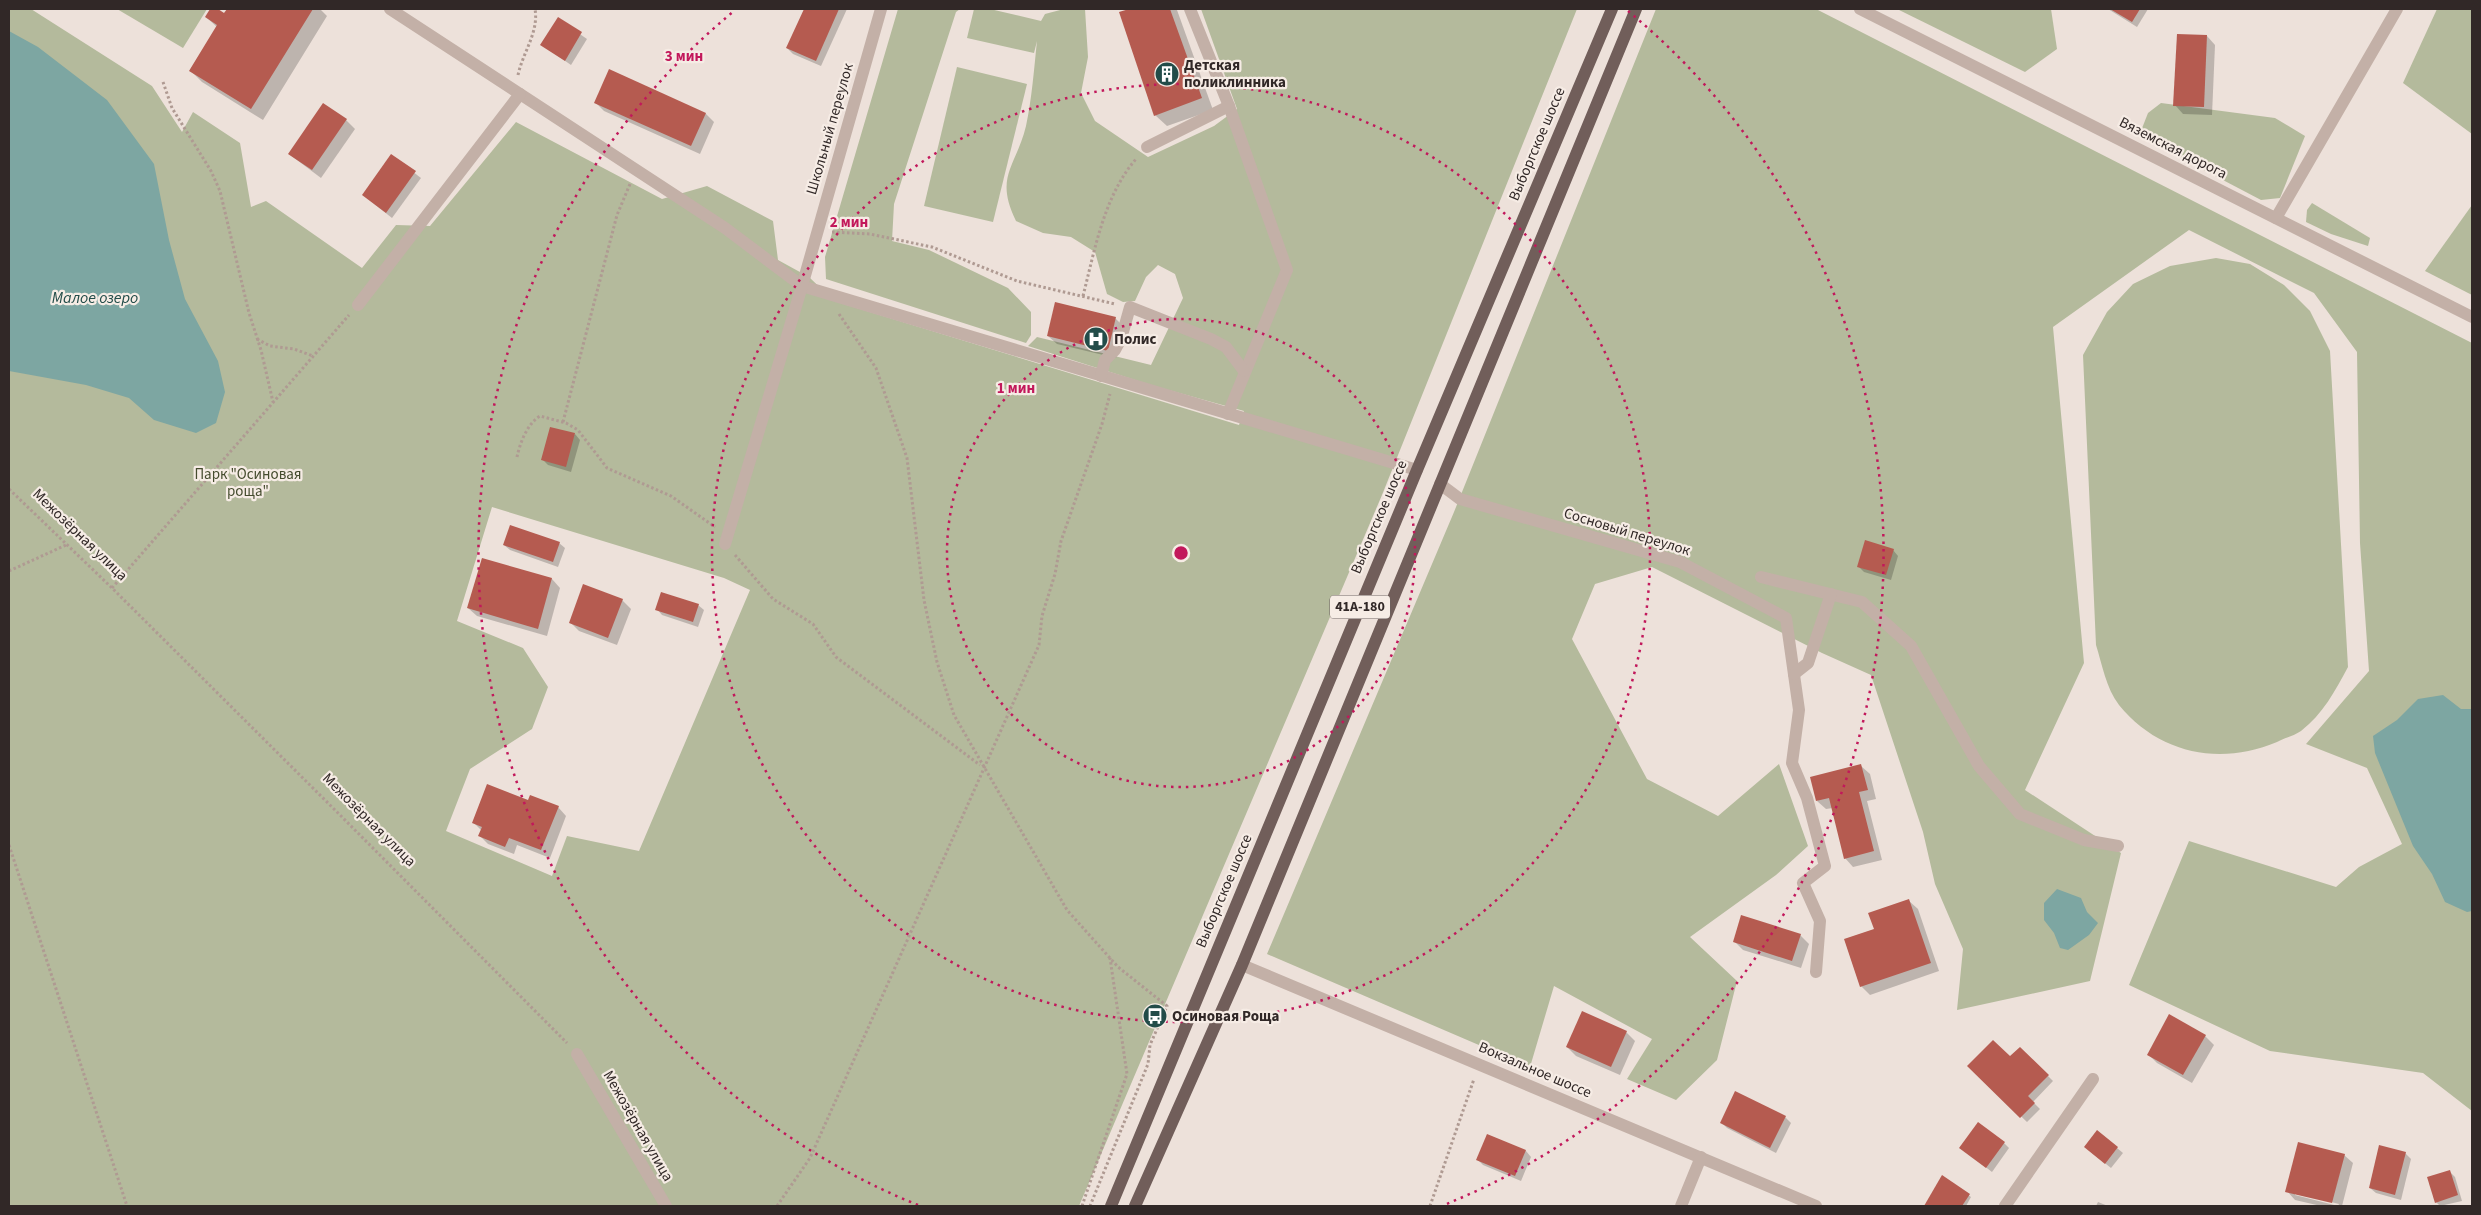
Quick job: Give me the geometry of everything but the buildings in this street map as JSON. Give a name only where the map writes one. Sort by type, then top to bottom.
[{"type":"main road","name":"Выборгское шоссе","points":[[1110,1206],[1417,470],[1612,9]]},
{"type":"main road","name":"41А-180","points":[[1135,1206],[1242,965],[1636,9]]},
{"type":"street","points":[[390,9],[726,228],[802,286],[1417,470]]},
{"type":"street","name":"Школьный переулок","points":[[726,541],[818,231],[880,9]]},
{"type":"street","points":[[1190,9],[1229,106],[1287,270],[1228,414]]},
{"type":"street","name":"Вяземская дорога","points":[[1860,9],[2472,317]]},
{"type":"street","points":[[2276,218],[2397,9]]},
{"type":"street","points":[[358,305],[517,92]]},
{"type":"street","points":[[1146,147],[1229,106]]},
{"type":"street","points":[[1107,378],[1105,360],[1115,350],[1121,339],[1130,307],[1211,339],[1226,347],[1244,371]]},
{"type":"street","name":"Сосновый переулок","points":[[1440,484],[1460,498],[1680,562],[1786,618],[1799,710],[1792,763],[1807,798],[1825,866],[1803,883],[1820,921],[1816,972]]},
{"type":"street","points":[[1761,577],[1862,602],[1911,646],[1979,766],[2020,814],[2084,840],[2118,846]]},
{"type":"street","points":[[1794,674],[1808,663],[1832,594]]},
{"type":"street","name":"Вокзальное шоссе","points":[[1242,965],[1701,1156],[1816,1206]]},
{"type":"street","name":"Межозёрная улица","points":[[577,1054],[666,1206]]},
{"type":"street","points":[[2005,1206],[2094,1079]]},
{"type":"street","points":[[1681,1206],[1701,1156]]},
{"type":"path","points":[[517,92],[521,62],[537,23],[535,9]]},
{"type":"path","points":[[163,82],[172,108],[211,171],[220,191],[273,402]]},
{"type":"path","points":[[1082,296],[1100,232],[1116,187],[1146,147]]},
{"type":"path","points":[[563,422],[617,215],[636,170]]},
{"type":"path","points":[[818,231],[870,234],[932,247],[1017,281],[1130,307]]},
{"type":"path","points":[[112,588],[358,305]]},
{"type":"path","points":[[838,313],[876,368],[894,413],[907,458],[924,600],[937,662],[954,716],[1067,910],[1118,967],[1167,1006],[1150,1045],[1148,1064],[1090,1206]]},
{"type":"path","points":[[257,339],[270,346],[294,349],[313,356]]},
{"type":"path","points":[[777,1206],[810,1158],[1039,644],[1042,616],[1056,574],[1061,541],[1102,424],[1107,378]]},
{"type":"path","points":[[517,457],[530,424],[540,416],[563,422],[578,430],[607,468],[671,496],[699,514],[726,541],[773,599],[813,624],[836,658],[983,767]]},
{"type":"path","name":"Межозёрная улица","points":[[9,489],[112,588],[577,1054]]},
{"type":"path","points":[[9,571],[66,545]]},
{"type":"path","points":[[9,846],[127,1206]]},
{"type":"path","points":[[1082,1206],[1127,1074],[1110,958]]},
{"type":"path","points":[[1430,1206],[1479,1064]]},
{"type":"green space","name":"Парк \"Осиновая роща\"","points":[[9,9],[31,9],[152,86],[182,132],[193,112],[240,143],[251,207],[266,201],[362,268],[396,225],[430,226],[516,122],[662,199],[707,186],[773,221],[778,260],[809,277],[834,301],[1239,425],[1244,411],[1154,386],[1028,346],[1037,337],[1151,365],[1183,298],[1175,274],[1158,265],[1146,277],[1135,301],[1123,302],[1107,294],[1095,252],[1071,237],[1043,233],[1016,221],[1007,193],[1007,182],[1026,126],[1037,41],[1034,53],[967,38],[974,9],[990,9],[1041,21],[1045,14],[1064,9],[1085,9],[1088,57],[1081,93],[1095,121],[1148,157],[1214,126],[1237,109],[1201,9],[1577,9],[1382,495],[1079,1206],[9,1206]],"holes":[[[492,507],[724,578],[750,590],[639,851],[567,836],[552,876],[446,831],[470,769],[532,729],[548,687],[523,648],[457,621]]]},
{"type":"green space","points":[[117,9],[207,9],[183,48]]},
{"type":"green space","points":[[898,9],[960,9],[956,12],[894,204],[892,241],[929,250],[1008,288],[1031,312],[1031,335],[1026,343],[826,279],[825,257]]},
{"type":"green space","points":[[1656,9],[1816,9],[2472,343],[2472,1111],[2423,1073],[2270,1051],[2129,985],[2189,841],[2336,887],[2359,867],[2402,844],[2367,768],[2306,744],[2369,671],[2360,543],[2357,352],[2314,293],[2189,230],[2053,327],[2084,663],[2025,790],[2121,853],[2090,981],[1957,1010],[1963,949],[1935,884],[1923,832],[1871,675],[1822,653],[1652,567],[1595,584],[1572,639],[1647,779],[1718,816],[1779,764],[1808,846],[1776,875],[1690,937],[1737,981],[1717,1060],[1676,1100],[1627,1079],[1652,1039],[1554,986],[1530,1067],[1267,954],[1454,512]]},
{"type":"green space","points":[[1897,9],[2051,9],[2057,49],[2025,72]]},
{"type":"green space","points":[[2437,9],[2472,9],[2472,134],[2403,83]]},
{"type":"green space","points":[[957,67],[1027,84],[993,222],[924,206]]},
{"type":"green space","points":[[2161,103],[2275,118],[2305,136],[2280,198],[2261,200],[2139,136],[2148,113]]},
{"type":"green space","points":[[2312,203],[2370,238],[2368,246],[2331,234],[2306,222],[2307,210]]},
{"type":"green space","points":[[2472,205],[2472,295],[2425,271]]},
{"type":"green space","points":[[2216,258],[2250,264],[2284,285],[2310,311],[2330,351],[2348,667],[2322,710],[2301,731],[2255,749],[2213,754],[2192,751],[2172,745],[2153,735],[2135,722],[2119,705],[2105,676],[2096,645],[2083,355],[2107,312],[2133,284],[2170,266]]},
{"type":"water","name":"Малое озеро","points":[[9,31],[38,47],[107,100],[154,164],[169,240],[185,299],[218,361],[225,392],[216,423],[196,433],[154,420],[129,398],[86,385],[9,371]]},
{"type":"water","points":[[2443,695],[2461,709],[2472,709],[2472,911],[2467,912],[2445,902],[2432,874],[2413,846],[2375,753],[2373,736],[2397,720],[2418,699]]},
{"type":"water","points":[[2057,889],[2081,898],[2087,912],[2098,923],[2089,935],[2068,950],[2060,948],[2054,933],[2044,920],[2044,903]]},
{"type":"place","name":"Детская поликлинника","points":[[1167,74]]},
{"type":"place","name":"Полис","points":[[1096,339]]},
{"type":"place","name":"Осиновая Роща","points":[[1155,1016]]}]
